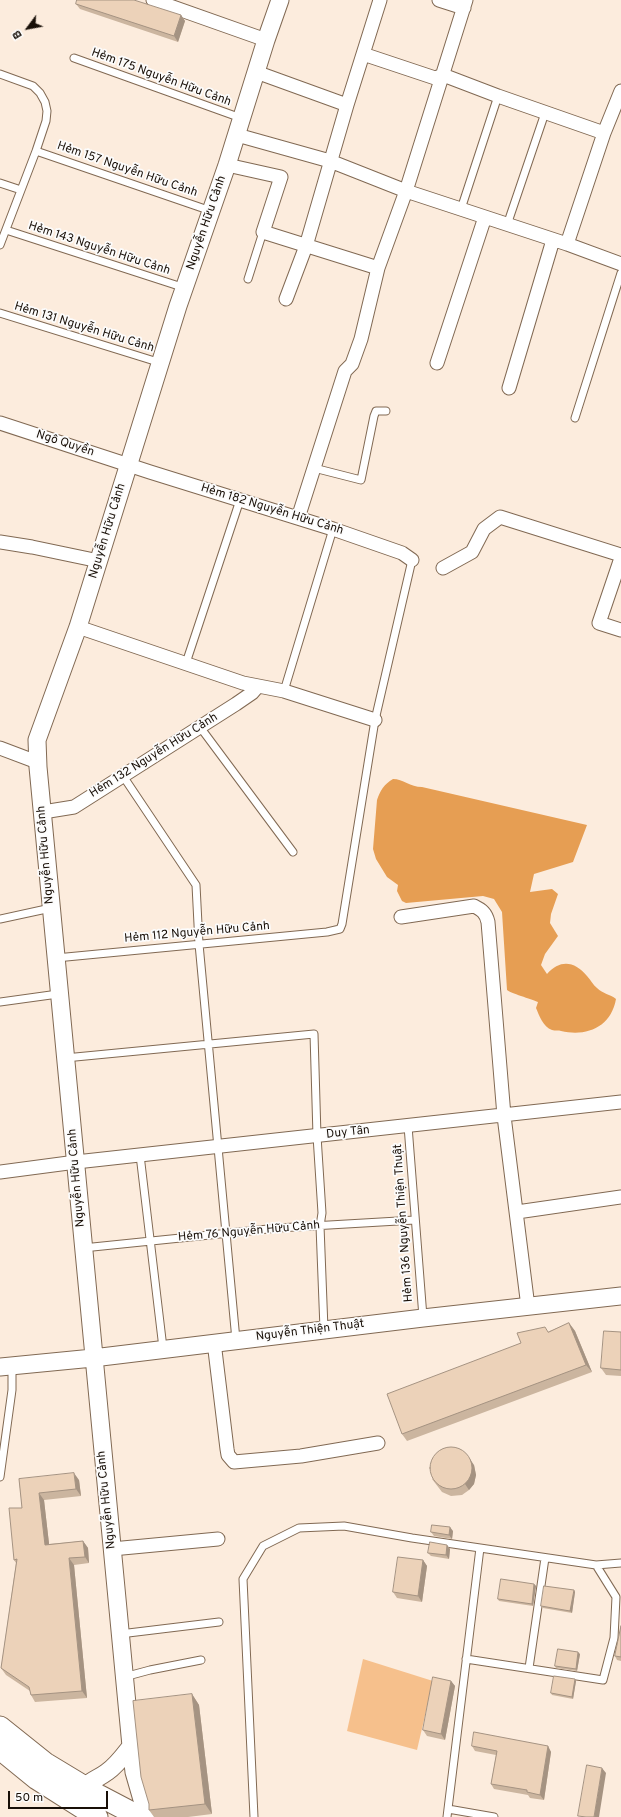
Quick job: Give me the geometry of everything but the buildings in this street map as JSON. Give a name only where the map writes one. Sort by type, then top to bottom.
[{"type":"main road","points":[[0,1727],[45,1762],[80,1795],[97,1817]]},
{"type":"main road","points":[[0,1749],[37,1779],[140,1817]]},
{"type":"street","name":"Nguyễn Hữu Cảnh","points":[[147,1817],[134,1772],[124,1678],[93,1358],[76,1162],[50,908],[37,762],[37,740],[78,627],[185,288],[237,135],[241,118],[280,0]]},
{"type":"street","points":[[286,300],[306,246],[330,161],[380,0]]},
{"type":"street","points":[[298,518],[345,370],[352,364],[361,339],[378,268],[406,191],[465,4],[439,0]]},
{"type":"street","points":[[158,1],[266,40]]},
{"type":"street","points":[[363,54],[435,78],[443,75],[604,133]]},
{"type":"street","points":[[256,72],[347,105]]},
{"type":"street","points":[[567,244],[604,133],[621,90]]},
{"type":"street","points":[[237,135],[330,161],[406,191],[461,208],[621,264]]},
{"type":"street","points":[[227,165],[281,177],[263,232],[378,268]]},
{"type":"street","points":[[437,363],[485,217]]},
{"type":"street","points":[[509,388],[553,240]]},
{"type":"street","name":"Ngô Quyền","points":[[0,423],[129,465]]},
{"type":"street","name":"Hẻm 182 Nguyễn Hữu Cảnh","points":[[129,465],[333,529],[402,553],[412,560]]},
{"type":"street","points":[[443,568],[472,552],[484,529],[500,517],[621,555]]},
{"type":"street","points":[[0,542],[99,561]]},
{"type":"street","points":[[621,558],[599,623],[621,630]]},
{"type":"street","points":[[78,627],[243,682],[284,691],[375,720]]},
{"type":"street","name":"Hẻm 132 Nguyễn Hữu Cảnh","points":[[42,812],[74,807],[252,693],[258,686]]},
{"type":"street","points":[[0,748],[37,762]]},
{"type":"street","points":[[401,917],[474,906],[482,910],[486,915],[490,945],[504,1116],[528,1307]]},
{"type":"street","name":"Duy Tân","points":[[0,1172],[76,1162],[621,1102]]},
{"type":"street","points":[[517,1212],[621,1197]]},
{"type":"street","name":"Nguyễn Thiện Thuật","points":[[6,1367],[93,1358],[162,1348],[324,1329],[621,1296]]},
{"type":"street","points":[[214,1342],[228,1455],[234,1462],[301,1456],[378,1443]]},
{"type":"street","points":[[112,1549],[218,1539]]},
{"type":"street","points":[[80,1795],[108,1772],[131,1746]]},
{"type":"lane","name":"Hẻm 175 Nguyễn Hữu Cảnh","points":[[74,58],[241,118]]},
{"type":"lane","points":[[0,74],[33,86],[40,93],[45,102],[46,122],[0,246]]},
{"type":"lane","points":[[461,208],[498,96]]},
{"type":"lane","points":[[507,225],[545,113]]},
{"type":"lane","name":"Hẻm 157 Nguyễn Hữu Cảnh","points":[[36,151],[211,211]]},
{"type":"lane","points":[[0,183],[21,190]]},
{"type":"lane","name":"Hẻm 143 Nguyễn Hữu Cảnh","points":[[6,230],[185,288]]},
{"type":"lane","points":[[248,279],[263,232]]},
{"type":"lane","points":[[575,418],[621,273]]},
{"type":"lane","name":"Hẻm 131 Nguyễn Hữu Cảnh","points":[[0,313],[161,363]]},
{"type":"lane","points":[[314,468],[361,480],[374,416],[376,411],[386,411]]},
{"type":"lane","points":[[186,664],[240,500]]},
{"type":"lane","points":[[284,691],[333,529]]},
{"type":"lane","points":[[375,720],[412,560]]},
{"type":"lane","name":"Hẻm 112 Nguyễn Hữu Cảnh","points":[[55,958],[326,932],[340,929],[375,720]]},
{"type":"lane","points":[[200,727],[293,852]]},
{"type":"lane","points":[[123,776],[196,885],[199,944],[236,1340]]},
{"type":"lane","points":[[0,919],[50,908]]},
{"type":"lane","points":[[0,1002],[58,994]]},
{"type":"lane","points":[[65,1058],[314,1034],[317,1136],[322,1213],[320,1226],[324,1329]]},
{"type":"lane","name":"Hẻm 136 Nguyễn Thiện Thuật","points":[[408,1126],[423,1318]]},
{"type":"lane","points":[[140,1155],[162,1348]]},
{"type":"lane","name":"Hẻm 76 Nguyễn Hữu Cảnh","points":[[83,1248],[226,1233],[415,1220]]},
{"type":"lane","points":[[0,1477],[12,1390],[6,1367]]},
{"type":"lane","points":[[254,1817],[243,1579],[263,1546],[299,1528],[344,1526],[596,1565],[621,1563]]},
{"type":"lane","points":[[447,1817],[480,1548]]},
{"type":"lane","points":[[529,1668],[545,1558]]},
{"type":"lane","points":[[466,1659],[603,1680],[614,1638],[616,1597],[596,1565]]},
{"type":"lane","points":[[120,1634],[219,1622]]},
{"type":"lane","points":[[124,1678],[150,1670],[201,1660]]},
{"type":"lane","points":[[448,1809],[494,1817]]},
{"type":"shaded area","points":[[393,779],[418,787],[587,825],[573,862],[534,874],[530,892],[552,889],[558,894],[551,914],[550,923],[558,936],[545,954],[541,965],[547,974],[552,969],[562,964],[578,967],[599,990],[616,999],[609,1017],[603,1023],[589,1031],[571,1032],[552,1030],[544,1024],[540,1017],[536,1008],[538,1002],[507,990],[502,912],[494,899],[483,896],[406,903],[402,901],[397,891],[398,885],[387,877],[376,859],[373,849],[377,800],[383,788]]},
{"type":"shaded area","points":[[363,1659],[433,1681],[417,1750],[347,1731]]}]
